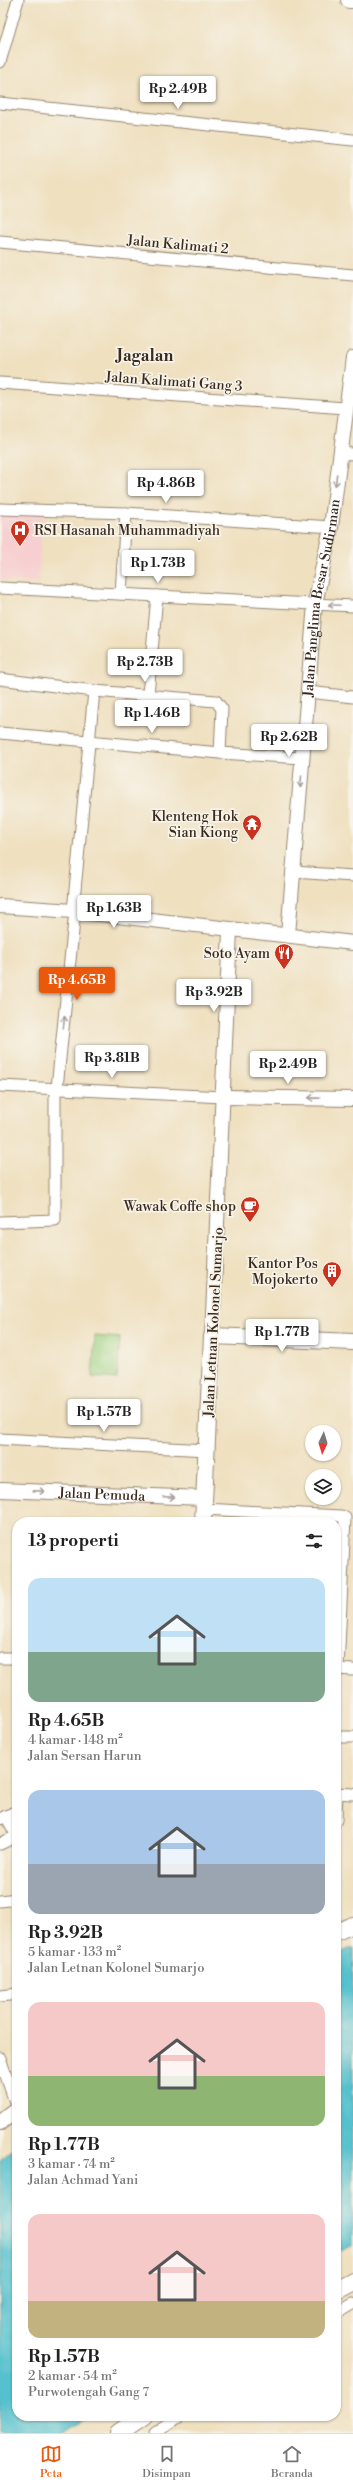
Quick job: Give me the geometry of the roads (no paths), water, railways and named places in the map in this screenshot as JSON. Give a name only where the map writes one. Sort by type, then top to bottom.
[{"type":"main road","points":[[212,1336],[353,1342]]},
{"type":"main road","name":"Jalan Letnan Kolonel Sumarjo","points":[[204,1510],[212,1336]]},
{"type":"main road","points":[[341,1930],[353,1925]]},
{"type":"main road","points":[[0,2122],[12,2112]]},
{"type":"main road","points":[[341,2288],[353,2282]]},
{"type":"main road","points":[[119,2433],[137,2421]]},
{"type":"street","points":[[0,62],[18,0]]},
{"type":"street","points":[[0,103],[353,140]]},
{"type":"street","name":"Jalan Kalimati 2","points":[[0,242],[353,275]]},
{"type":"street","name":"Jalan Panglima Besar Sudirman","points":[[288,935],[315,604],[346,454],[345,408],[353,358]]},
{"type":"street","name":"Jalan Kalimati Gang 3","points":[[0,383],[345,408]]},
{"type":"street","points":[[0,509],[126,513],[331,527]]},
{"type":"street","points":[[121,594],[126,513]]},
{"type":"street","points":[[0,588],[353,606]]},
{"type":"street","points":[[148,695],[156,596]]},
{"type":"street","points":[[0,679],[94,691],[220,703],[222,709],[220,753]]},
{"type":"street","points":[[0,1222],[55,1220],[56,1088],[94,691]]},
{"type":"street","points":[[308,692],[353,697]]},
{"type":"street","points":[[0,733],[220,753],[302,758]]},
{"type":"street","points":[[293,872],[353,876]]},
{"type":"street","points":[[0,906],[74,911],[353,943]]},
{"type":"street","name":"Jalan Letnan Kolonel Sumarjo","points":[[212,1336],[230,930]]},
{"type":"street","points":[[0,1086],[223,1097],[353,1099]]},
{"type":"street","points":[[0,1439],[207,1450]]},
{"type":"street","name":"Jalan Pemuda","points":[[0,1490],[204,1510]]},
{"type":"street","points":[[204,1510],[341,1516],[345,1518],[341,1594]]},
{"type":"street","points":[[0,1658],[12,1658]]},
{"type":"street","points":[[341,1669],[353,1670]]},
{"type":"street","points":[[341,1737],[353,1737]]},
{"type":"street","points":[[341,1793],[353,1794]]},
{"type":"street","points":[[12,1814],[3,1818],[12,1829]]},
{"type":"street","points":[[0,1844],[12,1835]]},
{"type":"street","points":[[0,1901],[12,1900]]},
{"type":"street","points":[[0,1996],[12,1995]]},
{"type":"street","points":[[0,2062],[12,2094]]},
{"type":"street","points":[[341,2311],[353,2304]]},
{"type":"street","points":[[155,2433],[173,2421]]},
{"type":"water","points":[[353,1947],[353,2245],[341,2251],[341,1953]]},
{"type":"water","points":[[12,2150],[12,2421],[79,2421],[61,2433],[0,2433],[0,2160]]},
{"type":"place","name":"RSI Hasanah Muhammadiyah","points":[[20,547]]},
{"type":"place","name":"Klenteng Hok Sian Kiong","points":[[252,841]]},
{"type":"place","name":"Soto Ayam","points":[[284,970]]},
{"type":"place","name":"Wawak Coffe shop","points":[[250,1223]]},
{"type":"place","name":"Kantor Pos Mojokerto","points":[[332,1288]]},
{"type":"district","name":"Jagalan","points":[[145,355]]}]
